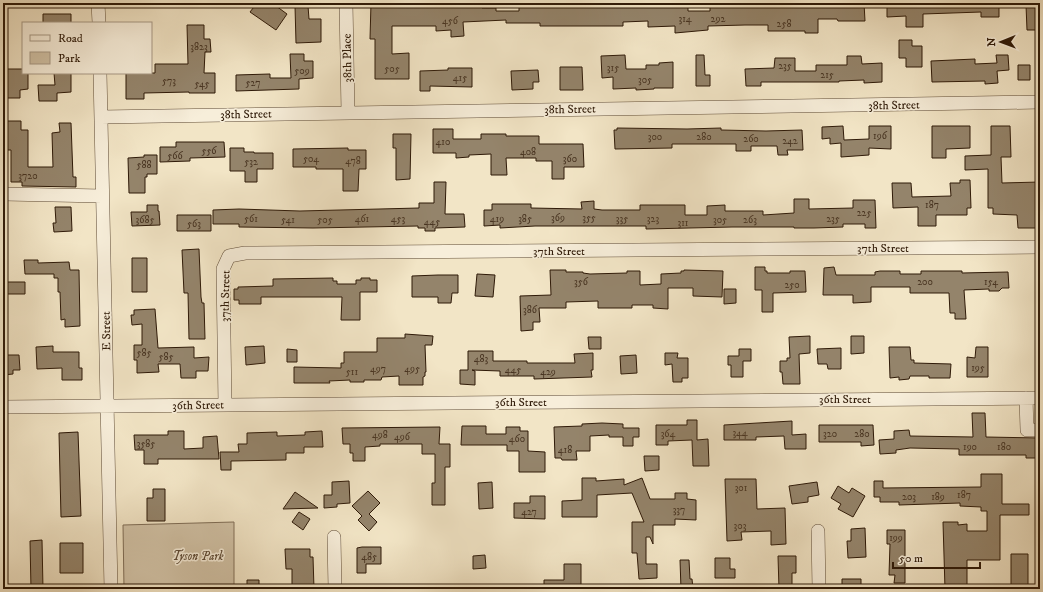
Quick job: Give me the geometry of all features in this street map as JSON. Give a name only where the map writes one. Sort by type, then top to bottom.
[{"type":"street","points":[[98,3],[99,22]]},
{"type":"street","name":"38th Place","points":[[346,3],[348,112]]},
{"type":"street","name":"E Street","points":[[100,74],[111,589]]},
{"type":"street","name":"38th Street","points":[[101,117],[1040,102]]},
{"type":"street","points":[[4,194],[102,196]]},
{"type":"street","name":"37th Street","points":[[225,405],[223,269],[229,256],[253,253],[1040,246]]},
{"type":"street","points":[[1026,398],[1027,430],[1040,430]]},
{"type":"street","name":"36th Street","points":[[3,408],[1040,398]]},
{"type":"street","points":[[818,531],[819,589]]},
{"type":"street","points":[[334,537],[335,589]]},
{"type":"green space","name":"Tyson Park","points":[[234,522],[234,589],[124,589],[123,525]]},
{"type":"building","points":[[257,3],[272,3],[287,14],[276,30],[250,12]]},
{"type":"building","points":[[371,3],[400,3],[400,6],[418,6],[418,3],[482,3],[482,8],[496,8],[496,11],[519,11],[519,3],[688,3],[688,11],[710,11],[710,3],[795,3],[795,6],[817,6],[817,3],[864,3],[865,21],[818,19],[818,33],[805,33],[805,31],[768,31],[768,25],[745,25],[708,26],[708,30],[675,33],[675,26],[648,27],[648,21],[623,22],[623,26],[540,26],[540,23],[506,23],[506,20],[463,22],[464,36],[451,37],[451,30],[436,31],[436,26],[392,26],[392,54],[409,53],[409,79],[375,79],[375,39],[370,39]]},
{"type":"building","points":[[887,3],[999,3],[999,17],[981,17],[981,12],[923,14],[923,27],[906,27],[906,16],[887,17]]},
{"type":"building","points":[[1026,5],[1040,5],[1040,30],[1027,30]]},
{"type":"building","points":[[295,6],[308,6],[309,19],[321,19],[321,42],[296,43]]},
{"type":"building","points":[[43,14],[71,14],[71,22],[43,22]]},
{"type":"building","points":[[187,25],[204,25],[204,39],[210,39],[211,52],[205,52],[204,73],[215,73],[215,93],[144,93],[144,99],[126,99],[126,74],[155,73],[155,64],[188,64]]},
{"type":"building","points":[[899,40],[912,40],[912,46],[922,46],[922,67],[906,67],[906,58],[899,58]]},
{"type":"building","points":[[290,54],[304,54],[304,61],[313,61],[313,78],[299,79],[299,89],[236,91],[236,75],[270,74],[270,78],[291,78]]},
{"type":"building","points":[[625,55],[626,69],[646,69],[646,65],[659,65],[659,63],[673,62],[673,88],[636,90],[636,88],[613,89],[613,77],[602,78],[601,56]]},
{"type":"building","points":[[696,55],[704,55],[705,75],[710,75],[710,86],[696,86]]},
{"type":"building","points":[[996,55],[1008,55],[1009,70],[997,71],[998,83],[985,84],[985,81],[932,82],[931,61],[975,59],[975,64],[997,63]]},
{"type":"building","points":[[847,56],[861,56],[862,64],[882,63],[882,82],[864,83],[864,80],[839,82],[761,82],[761,86],[746,86],[745,69],[774,68],[775,58],[795,58],[795,71],[816,71],[816,65],[847,65]]},
{"type":"building","points":[[1018,65],[1030,65],[1030,80],[1018,80]]},
{"type":"building","points":[[560,67],[582,67],[583,90],[560,90]]},
{"type":"building","points":[[448,68],[472,68],[472,87],[430,86],[430,91],[420,91],[420,71],[448,70]]},
{"type":"building","points":[[6,69],[22,69],[22,74],[28,74],[28,89],[20,90],[20,98],[7,98]]},
{"type":"building","points":[[538,70],[539,82],[533,82],[533,89],[512,90],[511,71]]},
{"type":"building","points":[[54,74],[71,74],[71,92],[57,93],[57,101],[39,101],[38,85],[55,85]]},
{"type":"building","points":[[7,121],[21,121],[21,130],[28,130],[28,167],[53,167],[52,133],[60,132],[59,123],[71,123],[73,177],[76,177],[76,187],[22,186],[22,182],[11,182],[11,150],[7,150]]},
{"type":"building","points":[[843,126],[844,140],[869,139],[869,126],[891,126],[891,149],[869,148],[869,155],[841,157],[841,143],[830,144],[830,138],[822,139],[822,127]]},
{"type":"building","points":[[932,126],[970,126],[970,148],[946,149],[946,158],[932,158]]},
{"type":"building","points":[[991,126],[1010,126],[1011,157],[1001,157],[1002,183],[1040,182],[1040,228],[1018,228],[1017,215],[993,214],[993,208],[988,208],[988,169],[965,170],[965,156],[991,155]]},
{"type":"building","points":[[617,128],[721,128],[721,130],[766,131],[802,130],[803,150],[787,150],[788,155],[778,155],[777,146],[751,146],[751,151],[736,151],[736,144],[672,144],[672,148],[615,149],[614,130],[617,130]]},
{"type":"building","points":[[433,129],[453,129],[453,139],[481,139],[481,134],[506,134],[506,136],[539,136],[539,144],[583,144],[584,167],[564,167],[564,179],[552,179],[552,161],[536,161],[536,158],[506,158],[507,175],[491,175],[491,154],[469,155],[469,157],[456,158],[456,153],[433,153]]},
{"type":"building","points":[[393,134],[411,134],[410,179],[396,180],[396,148],[393,148]]},
{"type":"building","points":[[176,142],[224,142],[225,157],[190,158],[190,161],[160,162],[160,147],[176,147]]},
{"type":"building","points":[[230,148],[244,148],[244,152],[273,153],[273,169],[257,169],[257,182],[245,182],[245,171],[230,171]]},
{"type":"building","points":[[348,148],[348,150],[366,150],[366,169],[359,169],[358,191],[343,191],[343,169],[293,167],[293,149]]},
{"type":"building","points":[[144,155],[157,155],[157,174],[147,174],[147,177],[145,177],[145,193],[129,193],[128,158],[144,157]]},
{"type":"building","points":[[960,180],[970,180],[971,208],[967,208],[967,215],[936,215],[936,226],[918,226],[918,207],[893,208],[892,183],[911,183],[912,197],[951,196],[950,183],[960,183]]},
{"type":"building","points":[[434,182],[446,182],[445,214],[464,214],[465,227],[435,228],[435,231],[425,231],[425,228],[418,228],[418,226],[313,228],[239,227],[239,224],[213,224],[213,210],[239,209],[300,211],[419,208],[419,203],[434,203]]},
{"type":"building","points":[[794,199],[809,199],[809,209],[853,208],[853,200],[875,200],[876,228],[865,228],[865,224],[843,224],[843,227],[814,228],[732,227],[646,229],[646,226],[535,226],[500,228],[500,225],[484,226],[484,210],[492,210],[492,204],[531,204],[531,208],[582,209],[581,202],[594,201],[594,209],[602,210],[640,210],[640,205],[685,205],[685,215],[707,215],[707,206],[725,205],[725,211],[763,211],[763,215],[794,213]]},
{"type":"building","points":[[147,205],[158,205],[160,225],[132,226],[131,212],[147,212]]},
{"type":"building","points":[[55,207],[71,207],[72,231],[54,232],[53,223],[56,223]]},
{"type":"building","points":[[177,215],[211,215],[211,231],[177,231]]},
{"type":"building","points":[[199,249],[201,297],[202,303],[204,303],[205,339],[189,339],[188,293],[184,293],[182,250]]},
{"type":"building","points":[[132,258],[147,258],[147,292],[132,292]]},
{"type":"building","points":[[24,260],[38,260],[38,263],[69,262],[70,270],[79,270],[80,326],[65,327],[65,319],[61,320],[58,278],[54,278],[54,274],[25,274]]},
{"type":"building","points":[[755,267],[765,267],[765,271],[767,271],[767,273],[790,273],[790,271],[805,271],[806,292],[773,293],[773,312],[762,312],[762,290],[755,290]]},
{"type":"building","points":[[834,267],[836,275],[875,275],[875,272],[880,271],[900,271],[900,274],[921,274],[921,271],[962,271],[962,273],[1008,272],[1009,288],[1002,288],[999,291],[989,291],[989,289],[964,290],[966,319],[955,319],[955,313],[950,313],[949,293],[910,293],[910,287],[871,287],[871,302],[853,303],[853,295],[823,295],[824,268]]},
{"type":"building","points":[[550,270],[566,270],[566,272],[583,272],[590,274],[627,273],[627,271],[640,271],[640,285],[661,284],[661,274],[681,273],[681,271],[684,270],[723,271],[722,297],[693,296],[693,288],[668,288],[668,309],[653,308],[653,305],[632,305],[632,308],[598,308],[598,301],[566,302],[566,308],[539,308],[540,322],[533,322],[533,330],[521,331],[520,296],[551,295]]},
{"type":"building","points":[[477,274],[495,275],[493,297],[475,296]]},
{"type":"building","points":[[458,275],[458,293],[452,293],[451,303],[438,303],[438,297],[412,297],[412,276]]},
{"type":"building","points":[[333,278],[333,281],[337,281],[337,284],[356,284],[356,280],[361,280],[361,278],[377,280],[377,292],[360,292],[360,320],[341,320],[342,297],[261,297],[261,304],[239,304],[239,300],[234,300],[234,289],[238,289],[238,287],[273,286],[273,279]]},
{"type":"building","points":[[3,282],[25,282],[25,294],[3,294]]},
{"type":"building","points":[[724,289],[736,289],[736,303],[724,304]]},
{"type":"building","points":[[155,309],[158,348],[194,347],[194,358],[209,357],[208,371],[196,371],[196,378],[181,378],[180,364],[158,364],[159,372],[137,373],[137,360],[134,360],[134,345],[142,345],[142,324],[132,325],[131,315],[134,315],[134,310]]},
{"type":"building","points":[[405,334],[433,336],[432,345],[425,345],[426,372],[425,376],[423,377],[423,385],[399,385],[399,376],[382,377],[381,380],[364,380],[364,382],[350,382],[350,380],[329,381],[330,383],[294,383],[294,367],[341,368],[341,363],[344,363],[344,352],[377,352],[377,338],[405,338]]},
{"type":"building","points":[[810,336],[810,353],[799,354],[800,384],[783,384],[782,372],[780,372],[780,361],[787,361],[787,358],[790,358],[789,337]]},
{"type":"building","points":[[851,336],[864,336],[864,353],[851,354]]},
{"type":"building","points":[[588,337],[601,337],[601,349],[589,349]]},
{"type":"building","points":[[53,346],[53,352],[79,352],[79,368],[82,368],[82,380],[62,380],[62,368],[37,369],[36,347]]},
{"type":"building","points":[[264,346],[265,363],[246,365],[245,347]]},
{"type":"building","points":[[889,347],[910,347],[911,360],[914,360],[914,363],[951,364],[950,378],[910,376],[909,379],[899,380],[899,377],[890,378]]},
{"type":"building","points":[[976,347],[988,347],[988,377],[967,377],[967,357],[975,358]]},
{"type":"building","points":[[841,348],[841,369],[828,369],[827,364],[818,364],[817,349]]},
{"type":"building","points":[[287,349],[297,350],[297,362],[287,362]]},
{"type":"building","points":[[739,349],[751,349],[751,361],[743,361],[743,377],[731,377],[731,365],[728,365],[728,356],[739,356]]},
{"type":"building","points":[[468,351],[493,351],[493,361],[527,361],[527,363],[575,363],[574,354],[593,353],[593,370],[591,370],[592,377],[534,379],[534,376],[500,376],[500,371],[472,370],[475,371],[475,385],[460,384],[460,370],[468,370]]},
{"type":"building","points":[[665,353],[678,353],[677,358],[688,358],[688,378],[682,378],[682,382],[673,382],[672,364],[665,365]]},
{"type":"building","points":[[4,355],[19,355],[20,370],[13,370],[13,374],[3,375]]},
{"type":"building","points":[[636,355],[637,373],[621,374],[620,356]]},
{"type":"building","points":[[972,413],[985,413],[986,437],[1040,438],[1040,458],[1026,458],[1026,455],[959,455],[959,449],[910,448],[896,450],[896,453],[880,454],[879,440],[894,439],[894,431],[909,430],[910,436],[973,437]]},
{"type":"building","points":[[687,420],[697,420],[697,440],[708,439],[709,466],[693,466],[692,440],[668,441],[668,445],[656,445],[656,425],[687,425]]},
{"type":"building","points":[[792,421],[792,435],[806,434],[806,449],[785,449],[784,436],[756,437],[756,440],[724,440],[724,425]]},
{"type":"building","points":[[582,424],[623,424],[623,428],[639,428],[639,437],[633,437],[633,446],[623,446],[623,437],[609,437],[609,435],[590,436],[590,451],[576,451],[577,460],[562,460],[561,458],[555,458],[554,427],[582,426]]},
{"type":"building","points":[[819,425],[873,425],[874,445],[861,446],[861,442],[819,442]]},
{"type":"building","points":[[462,426],[486,426],[486,434],[506,434],[506,427],[520,427],[520,431],[528,431],[528,451],[545,452],[545,472],[519,472],[519,451],[507,451],[507,445],[461,445]]},
{"type":"building","points":[[440,427],[439,444],[450,444],[450,467],[445,467],[445,505],[432,505],[432,483],[435,483],[435,454],[422,454],[422,444],[380,444],[380,446],[365,447],[365,461],[353,461],[353,453],[350,453],[350,444],[343,444],[342,428]]},
{"type":"building","points":[[168,431],[184,431],[184,449],[203,448],[203,437],[217,436],[219,459],[158,459],[158,464],[144,464],[144,450],[135,450],[134,435],[168,435]]},
{"type":"building","points":[[322,431],[323,447],[304,447],[304,453],[286,453],[286,460],[231,461],[231,470],[221,470],[220,452],[239,452],[238,444],[247,444],[247,433],[277,432],[277,436],[305,435],[305,432]]},
{"type":"building","points":[[78,432],[81,516],[61,517],[59,433]]},
{"type":"building","points":[[644,456],[659,456],[659,470],[645,471]]},
{"type":"building","points":[[981,474],[1002,474],[1002,504],[1029,504],[1029,515],[1000,515],[1000,560],[967,560],[967,589],[945,589],[943,522],[958,522],[958,525],[967,524],[967,531],[987,531],[987,511],[981,511],[981,507],[960,506],[960,503],[899,505],[899,502],[880,502],[880,497],[874,497],[874,481],[883,481],[883,488],[981,487]]},
{"type":"building","points":[[582,478],[596,478],[596,481],[624,479],[624,485],[642,478],[650,499],[675,499],[675,493],[687,493],[687,499],[696,500],[696,520],[675,519],[675,525],[653,525],[653,544],[650,537],[646,537],[646,564],[657,564],[657,578],[639,579],[637,553],[632,553],[632,522],[644,522],[632,493],[597,495],[597,517],[562,517],[562,501],[582,500]]},
{"type":"building","points":[[725,479],[756,479],[757,509],[785,508],[786,544],[771,545],[771,531],[741,532],[742,540],[727,541]]},
{"type":"building","points":[[349,481],[350,503],[337,504],[337,507],[324,508],[324,495],[332,495],[332,482]]},
{"type":"building","points":[[492,482],[493,508],[479,509],[478,483]]},
{"type":"building","points":[[817,482],[819,495],[808,497],[808,502],[792,504],[789,486]]},
{"type":"building","points":[[838,486],[849,493],[852,488],[865,496],[853,517],[838,509],[841,504],[831,498]]},
{"type":"building","points":[[153,489],[165,489],[165,521],[147,521],[147,498],[153,498]]},
{"type":"building","points":[[368,491],[380,503],[369,514],[377,522],[369,531],[358,520],[362,516],[352,506]]},
{"type":"building","points":[[295,492],[318,508],[283,509]]},
{"type":"building","points":[[530,496],[545,496],[545,519],[514,518],[514,503],[530,503]]},
{"type":"building","points":[[299,512],[310,519],[303,530],[292,522]]},
{"type":"building","points":[[865,528],[866,557],[848,558],[847,541],[851,541],[851,529]]},
{"type":"building","points":[[887,530],[905,530],[905,583],[894,583],[895,575],[889,575],[890,544],[887,544]]},
{"type":"building","points":[[42,540],[43,589],[31,589],[30,541]]},
{"type":"building","points":[[60,543],[83,543],[83,573],[60,573]]},
{"type":"building","points":[[381,547],[381,564],[366,564],[366,573],[357,573],[357,548]]},
{"type":"building","points":[[285,549],[310,549],[310,557],[313,557],[314,589],[292,589],[292,569],[286,569]]},
{"type":"building","points":[[1011,554],[1028,554],[1028,589],[1011,589]]},
{"type":"building","points":[[485,555],[486,568],[473,569],[473,556]]},
{"type":"building","points":[[778,556],[796,556],[796,573],[792,573],[792,589],[779,589]]},
{"type":"building","points":[[715,558],[730,558],[730,569],[735,569],[735,578],[715,578]]},
{"type":"building","points":[[680,560],[689,560],[690,579],[692,579],[693,589],[681,589]]},
{"type":"building","points":[[564,564],[581,564],[581,589],[544,589],[544,580],[564,580]]},
{"type":"building","points":[[842,579],[861,579],[861,589],[842,589]]},
{"type":"building","points":[[247,580],[259,580],[259,589],[247,589]]}]
